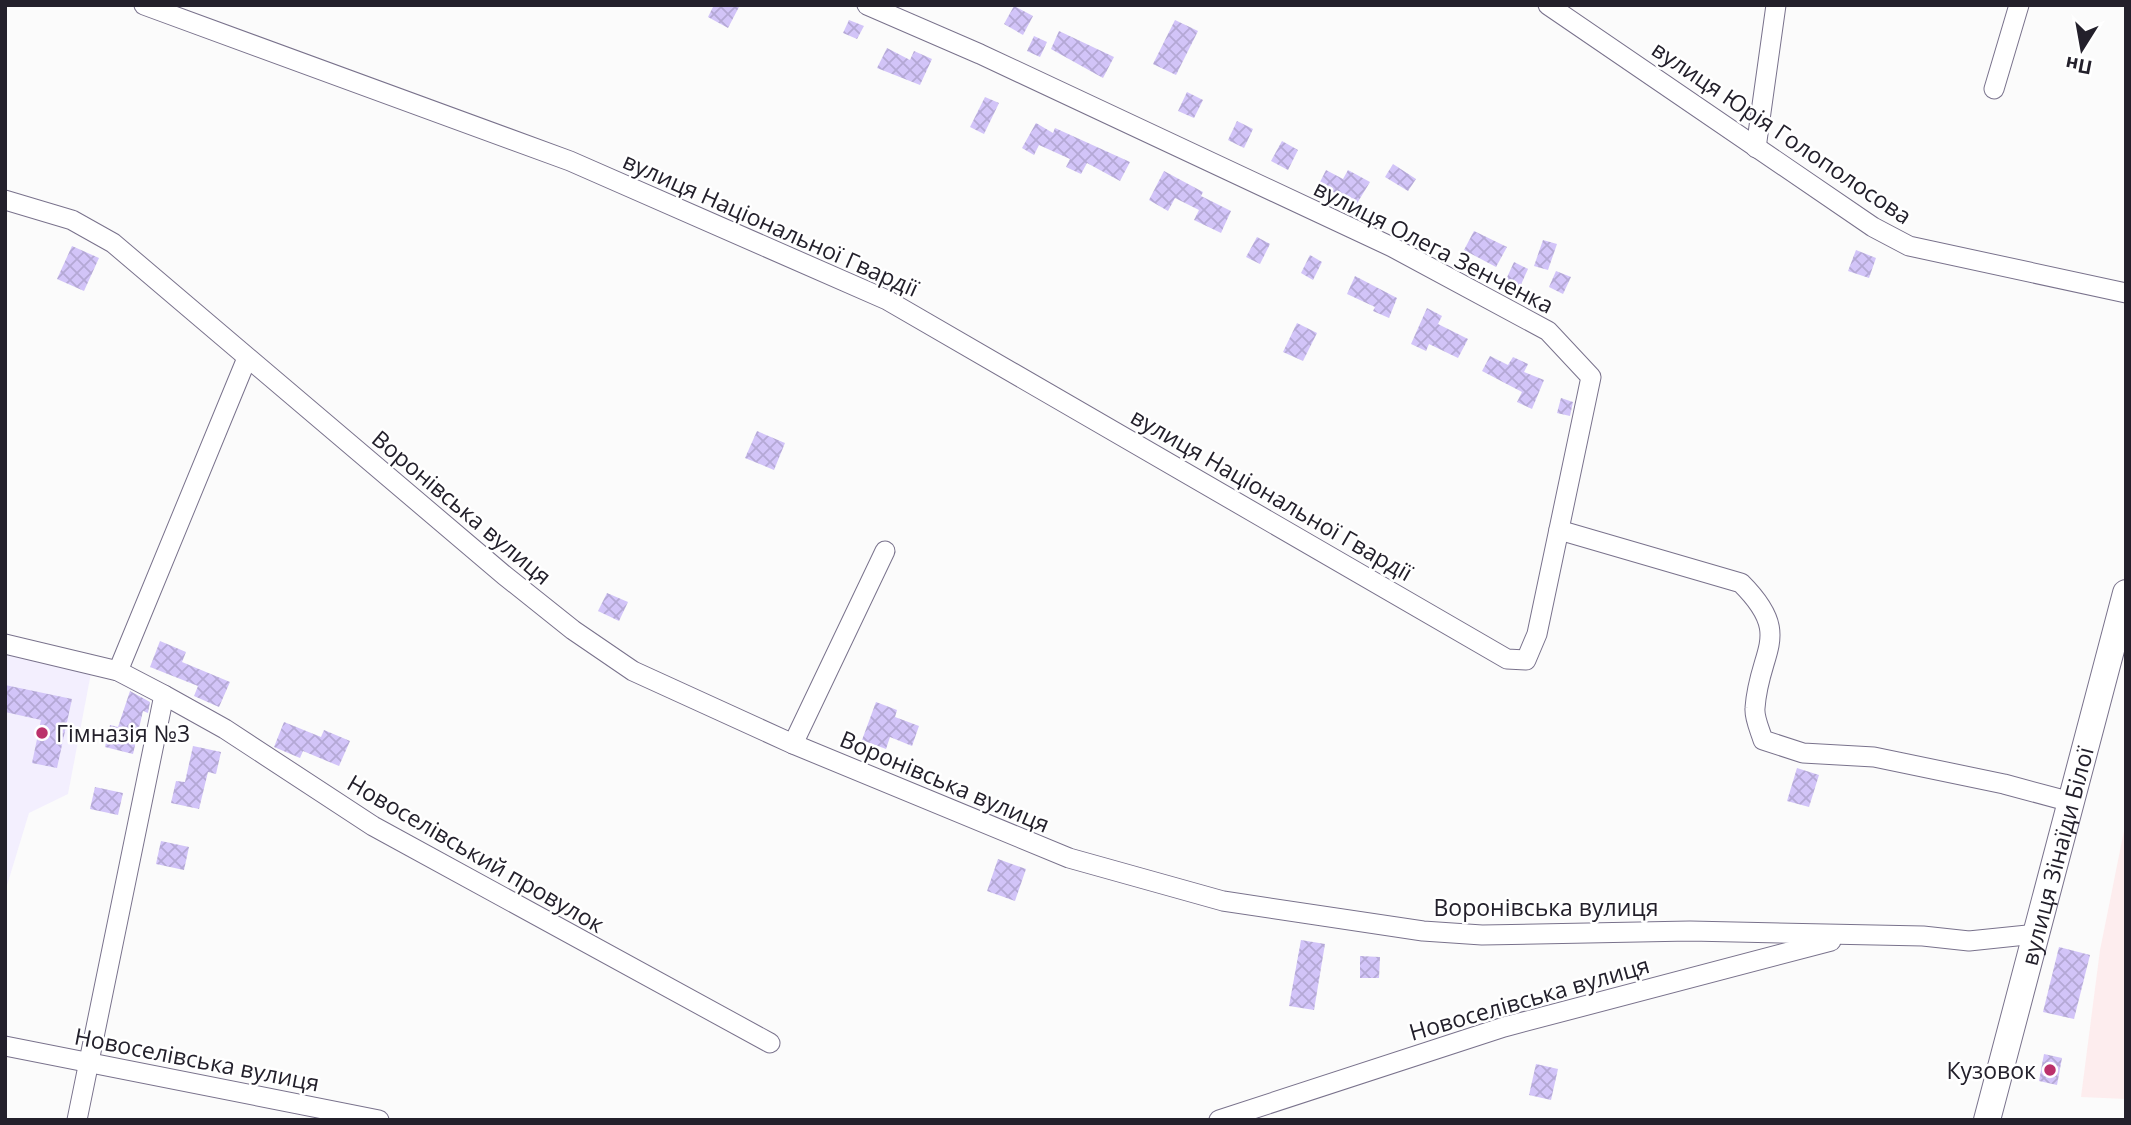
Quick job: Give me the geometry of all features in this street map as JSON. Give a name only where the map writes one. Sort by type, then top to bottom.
[{"type":"street","name":"вулиця Національної Гвардії","points":[[144,5],[570,161],[887,300],[1507,659],[1526,660],[1537,634],[1559,530]]},
{"type":"street","name":"вулиця Олега Зенченка","points":[[867,5],[980,54],[1392,247],[1548,331],[1591,377],[1559,530]]},
{"type":"street","name":"вулиця Юрія Голополосова","points":[[1548,5],[1693,102],[1756,149],[1873,227],[1909,246],[2126,293]]},
{"type":"street","points":[[1756,149],[1776,5]]},
{"type":"street","points":[[1994,89],[2019,5]]},
{"type":"street","name":"Воронівська вулиця","points":[[5,200],[72,220],[113,243],[573,630],[633,671],[793,744],[1069,858],[1223,901],[1423,931],[1482,935],[1690,931],[1856,934],[1969,941],[2036,934]]},
{"type":"street","points":[[118,671],[247,358]]},
{"type":"street","points":[[1559,530],[1741,583],[1761,603],[1772,633],[1754,710],[1763,740],[1803,753],[1887,760],[2004,784],[2071,803]]},
{"type":"street","points":[[793,744],[885,551]]},
{"type":"street","name":"вулиця Зінаїди Білої","points":[[1987,1120],[2126,593]]},
{"type":"street","name":"Новоселівський провулок","points":[[5,643],[118,671],[164,695],[225,729],[373,826],[770,1043]]},
{"type":"street","points":[[77,1120],[164,695]]},
{"type":"street","name":"Новоселівська вулиця","points":[[1227,1119],[1504,1027],[1856,934]]},
{"type":"street","name":"Новоселівська вулиця","points":[[5,1046],[379,1120]]},
{"type":"shaded area","name":"Гімназія №3","points":[[5,651],[91,673],[68,794],[29,813],[5,892]]},
{"type":"shaded area","points":[[2126,821],[2126,1099],[2081,1097],[2100,950]]},
{"type":"building","points":[[714,5],[740,5],[728,28],[708,17]]},
{"type":"building","points":[[1014,6],[1033,16],[1023,35],[1004,24]]},
{"type":"building","points":[[849,20],[864,26],[857,39],[843,33]]},
{"type":"building","points":[[1175,20],[1198,31],[1176,75],[1153,64]]},
{"type":"building","points":[[1059,31],[1114,57],[1103,78],[1051,49]]},
{"type":"building","points":[[1034,36],[1047,42],[1040,57],[1027,51]]},
{"type":"building","points":[[887,48],[910,60],[914,51],[932,59],[920,85],[877,68]]},
{"type":"building","points":[[1187,92],[1203,100],[1194,118],[1178,111]]},
{"type":"building","points":[[985,97],[999,103],[984,134],[970,127]]},
{"type":"building","points":[[1237,121],[1253,129],[1244,148],[1228,140]]},
{"type":"building","points":[[1036,123],[1053,133],[1055,128],[1130,162],[1120,181],[1087,163],[1081,174],[1066,167],[1070,159],[1039,145],[1034,155],[1022,148]]},
{"type":"building","points":[[1282,141],[1298,150],[1288,170],[1271,161]]},
{"type":"building","points":[[1393,164],[1416,179],[1408,191],[1385,177]]},
{"type":"building","points":[[1326,170],[1343,179],[1348,170],[1370,182],[1356,205],[1319,184]]},
{"type":"building","points":[[1164,171],[1203,192],[1201,196],[1231,211],[1221,233],[1194,220],[1199,210],[1175,198],[1168,211],[1149,200]]},
{"type":"building","points":[[1474,231],[1507,247],[1496,267],[1464,250]]},
{"type":"building","points":[[1257,237],[1270,244],[1260,264],[1246,257]]},
{"type":"building","points":[[1543,240],[1557,244],[1548,270],[1534,266]]},
{"type":"building","points":[[72,246],[99,258],[84,291],[57,279]]},
{"type":"building","points":[[1856,250],[1876,258],[1869,278],[1848,271]]},
{"type":"building","points":[[1310,255],[1322,262],[1313,280],[1301,273]]},
{"type":"building","points":[[1514,262],[1528,269],[1518,291],[1504,284]]},
{"type":"building","points":[[1556,271],[1571,277],[1563,294],[1549,287]]},
{"type":"building","points":[[1355,276],[1397,298],[1389,318],[1373,311],[1375,307],[1347,294]]},
{"type":"building","points":[[1427,308],[1442,316],[1438,324],[1468,339],[1458,358],[1429,344],[1426,351],[1411,344]]},
{"type":"building","points":[[1297,323],[1317,333],[1303,361],[1283,352]]},
{"type":"building","points":[[1490,356],[1508,365],[1513,357],[1528,364],[1524,372],[1544,380],[1532,409],[1517,402],[1522,392],[1482,371]]},
{"type":"building","points":[[1561,398],[1573,402],[1570,416],[1557,413]]},
{"type":"building","points":[[757,431],[785,443],[774,470],[745,458]]},
{"type":"building","points":[[607,593],[628,602],[619,621],[598,611]]},
{"type":"building","points":[[160,641],[186,652],[182,662],[230,682],[219,707],[194,696],[198,686],[150,667]]},
{"type":"building","points":[[5,685],[72,699],[57,768],[32,763],[41,720],[5,712]]},
{"type":"building","points":[[130,691],[150,702],[148,713],[143,711],[133,754],[105,747],[110,725],[118,727]]},
{"type":"building","points":[[876,702],[897,710],[895,717],[919,726],[912,746],[890,737],[886,749],[862,740]]},
{"type":"building","points":[[284,722],[321,737],[324,730],[350,741],[339,766],[303,751],[300,758],[274,747]]},
{"type":"building","points":[[193,746],[221,752],[216,774],[208,772],[199,809],[171,803],[176,781],[185,782]]},
{"type":"building","points":[[1797,768],[1819,775],[1809,807],[1787,801]]},
{"type":"building","points":[[95,787],[123,793],[118,815],[90,809]]},
{"type":"building","points":[[161,841],[189,847],[184,870],[156,864]]},
{"type":"building","points":[[998,859],[1026,869],[1015,901],[987,891]]},
{"type":"building","points":[[1301,940],[1325,944],[1314,1010],[1289,1006]]},
{"type":"building","points":[[2059,947],[2090,955],[2074,1019],[2043,1012]]},
{"type":"building","points":[[1360,956],[1380,957],[1379,978],[1360,978]]},
{"type":"building","name":"Кузовок","points":[[2044,1054],[2062,1058],[2057,1085],[2039,1081]]},
{"type":"building","points":[[1536,1064],[1558,1069],[1551,1100],[1529,1095]]},
{"type":"place","name":"Гімназія №3","points":[[42,733]]},
{"type":"place","name":"Кузовок","points":[[2050,1070]]}]
